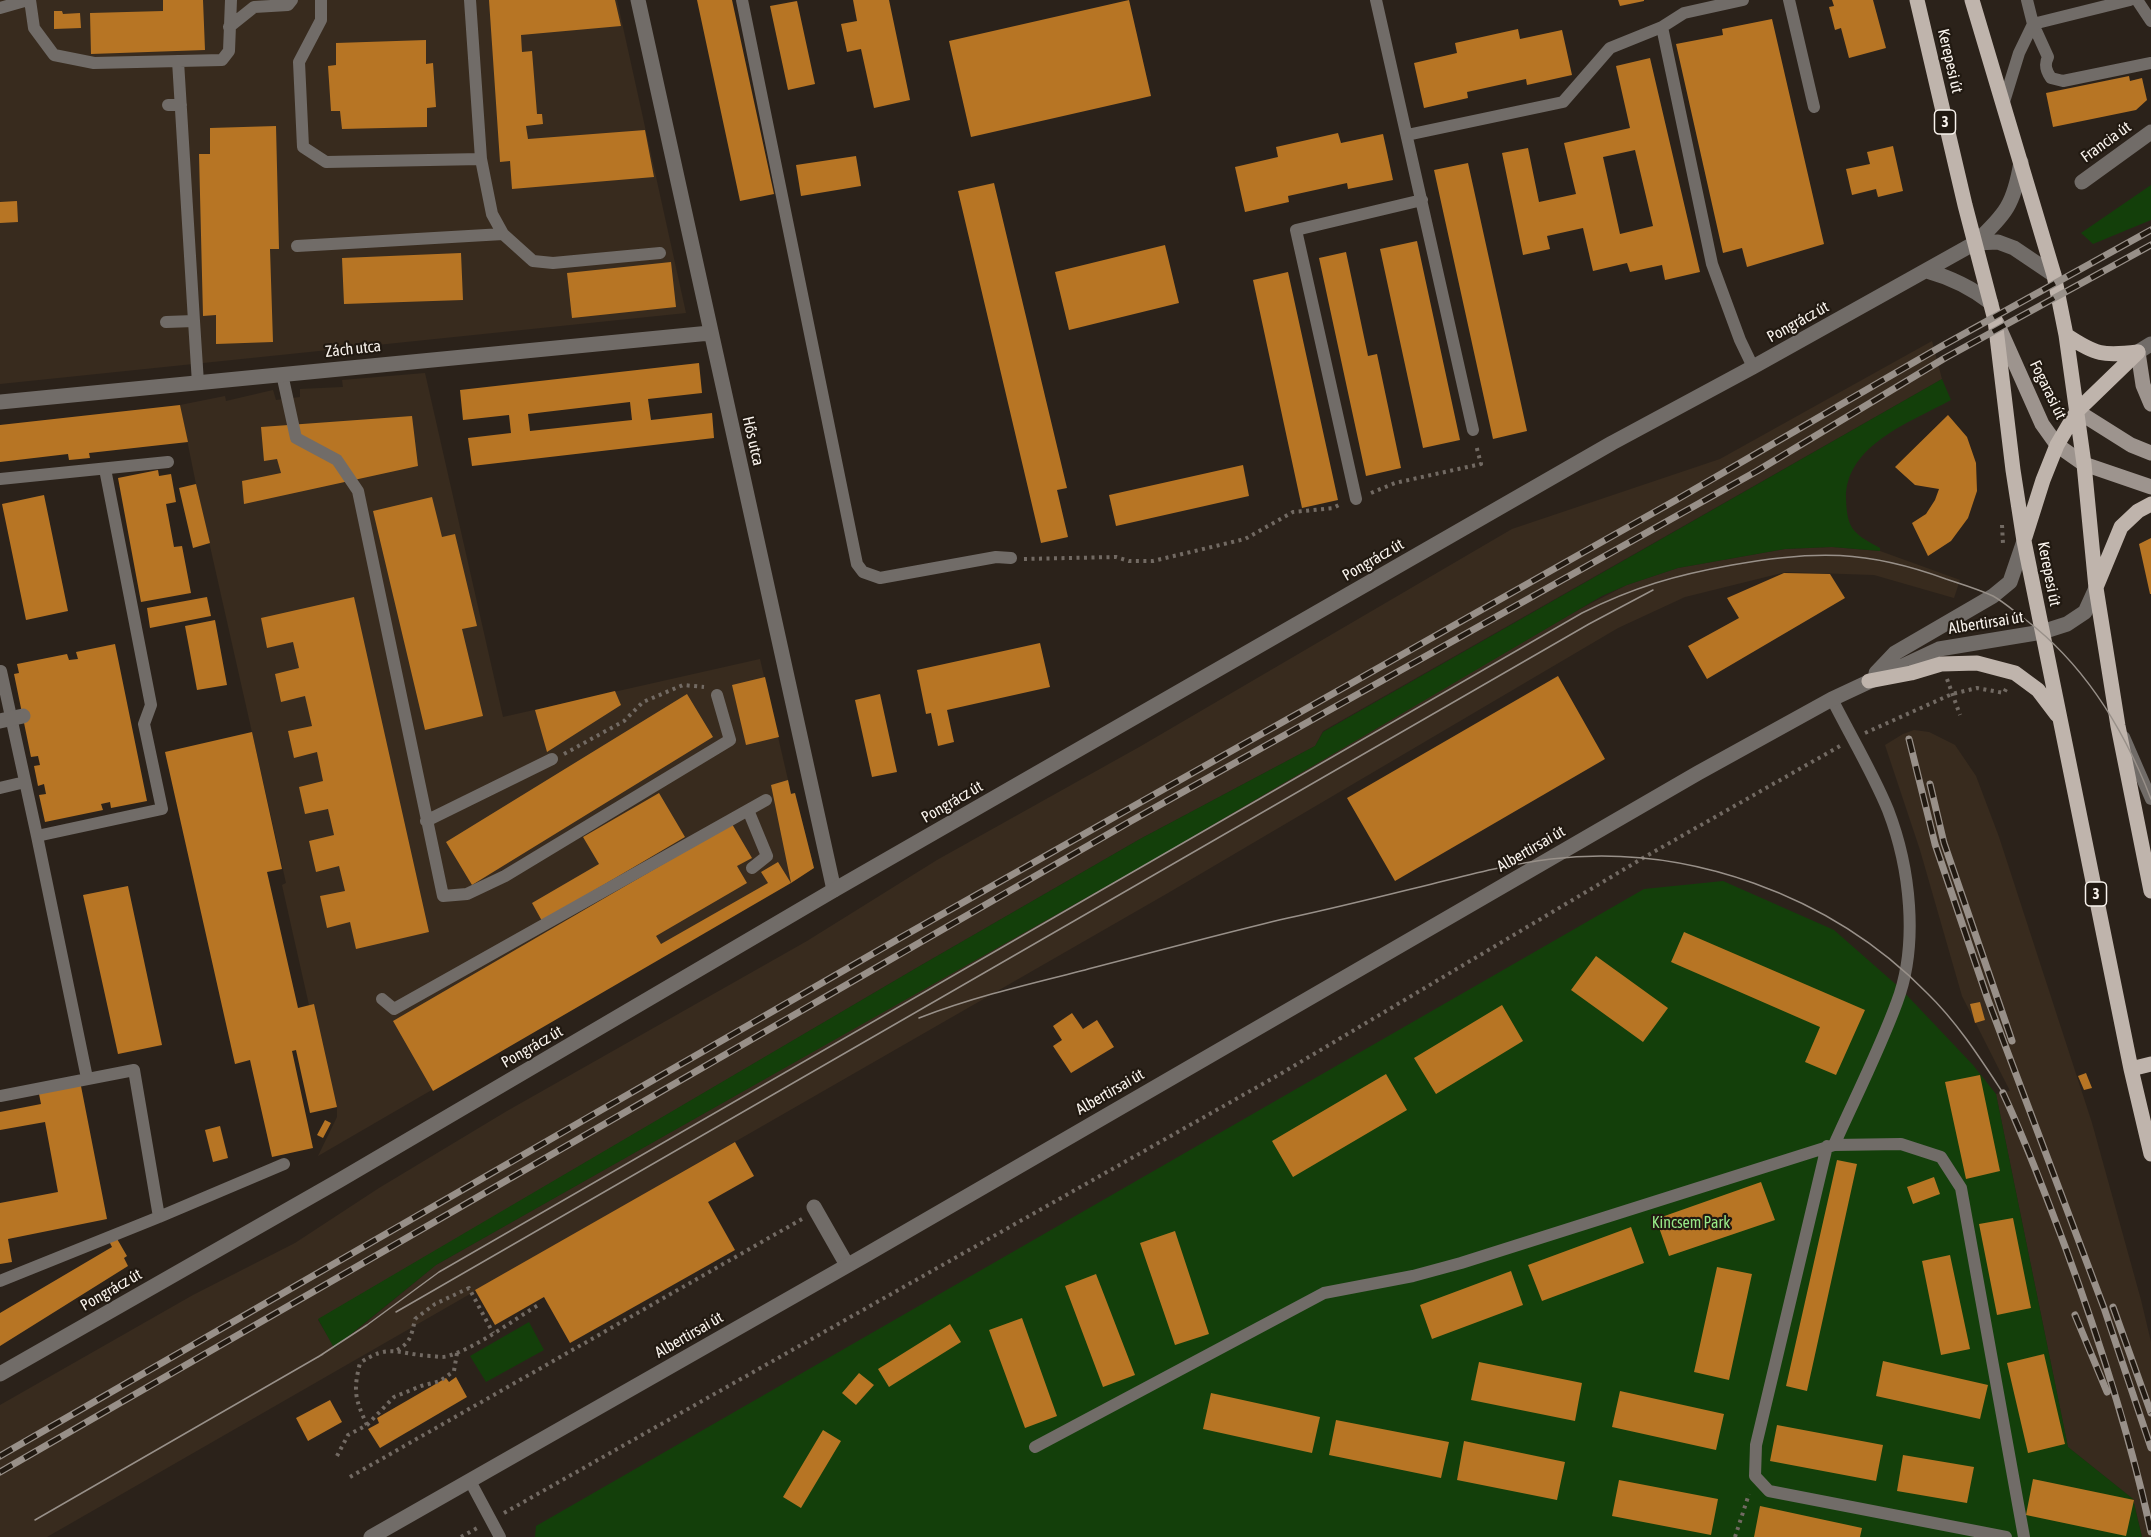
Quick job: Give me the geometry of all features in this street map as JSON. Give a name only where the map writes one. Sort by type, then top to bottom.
[{"type":"main road","name":"Kerepesi út","points":[[1917,0],[1995,320],[2024,541],[2151,1154]]},
{"type":"main road","points":[[1972,0],[2054,275],[2066,334],[2084,464],[2096,588],[2118,726],[2151,891]]},
{"type":"main road","name":"Fogarasi út","points":[[1995,320],[2042,424],[2057,445],[2084,464],[2151,487]]},
{"type":"main road","points":[[2066,334],[2086,348],[2103,354],[2145,348]]},
{"type":"main road","points":[[2145,348],[2143,385],[2151,404]]},
{"type":"main road","points":[[2024,541],[2043,480],[2057,445],[2077,411],[2145,348]]},
{"type":"main road","name":"Fogarasi út","points":[[2077,411],[2131,445],[2151,453]]},
{"type":"main road","points":[[2096,588],[2121,527],[2151,504]]},
{"type":"main road","points":[[1869,681],[1911,673],[1941,664],[1977,663],[2015,673],[2038,690],[2060,719]]},
{"type":"main road","points":[[2132,1069],[2151,1064]]},
{"type":"street","name":"Hős utca","points":[[638,0],[834,890]]},
{"type":"street","name":"Francia út","points":[[2082,182],[2151,132]]},
{"type":"street","name":"Pongrácz út","points":[[0,1374],[330,1186],[834,890],[1612,443],[1975,243],[1993,226],[2012,202],[2021,162]]},
{"type":"street","points":[[1975,243],[1998,242],[2014,248],[2054,275]]},
{"type":"street","points":[[1927,271],[1954,279],[1973,289],[1991,303]]},
{"type":"street","name":"Zách utca","points":[[0,402],[710,333]]},
{"type":"street","points":[[2085,612],[2091,534]]},
{"type":"street","name":"Albertirsai út","points":[[1869,681],[1895,653],[1993,596],[2010,582],[2024,541]]},
{"type":"street","points":[[2085,612],[2096,588]]},
{"type":"street","name":"Albertirsai út","points":[[371,1537],[847,1265],[1688,778],[1832,699],[1939,649],[2042,632],[2067,624],[2085,612]]},
{"type":"street","points":[[815,1209],[847,1265]]},
{"type":"lane","points":[[0,8],[25,1],[34,28],[54,55],[94,63],[222,60],[229,51],[231,0]]},
{"type":"lane","points":[[229,27],[254,7],[288,5],[292,0]]},
{"type":"lane","points":[[321,0],[321,20],[299,62],[303,147],[326,162],[481,159]]},
{"type":"lane","points":[[470,0],[481,159],[492,214],[502,234],[533,261],[553,263],[660,253]]},
{"type":"lane","points":[[742,0],[857,564],[863,572],[880,578],[996,557],[1011,558]]},
{"type":"lane","points":[[1376,0],[1473,430]]},
{"type":"lane","points":[[1407,135],[1563,102],[1610,48],[1662,27],[1684,13],[1743,0]]},
{"type":"lane","points":[[1789,0],[1814,107]]},
{"type":"lane","points":[[2027,0],[2033,24],[2048,57],[2046,70],[2054,80],[2063,81],[2151,63]]},
{"type":"lane","points":[[2033,24],[2129,0],[2151,21]]},
{"type":"lane","points":[[2003,105],[2019,53],[2033,24]]},
{"type":"lane","points":[[1662,27],[1712,264],[1740,340],[1753,367]]},
{"type":"lane","points":[[178,61],[174,105],[198,382]]},
{"type":"lane","points":[[1356,499],[1296,230],[1422,200]]},
{"type":"lane","points":[[297,246],[502,234]]},
{"type":"lane","points":[[166,322],[194,321]]},
{"type":"lane","points":[[282,374],[296,438],[337,460],[358,491],[442,896],[467,894],[505,876],[730,740],[717,695]]},
{"type":"lane","points":[[0,479],[168,462]]},
{"type":"lane","points":[[37,836],[162,809],[144,724],[151,705],[105,469]]},
{"type":"lane","points":[[1,671],[87,1078]]},
{"type":"lane","points":[[1832,699],[1887,808],[1903,857],[1910,932],[1897,1001],[1831,1146],[1756,1445],[1755,1476],[1769,1491],[2006,1537]]},
{"type":"lane","points":[[2118,726],[2151,799]]},
{"type":"lane","points":[[426,821],[552,759]]},
{"type":"lane","points":[[0,788],[25,782]]},
{"type":"lane","points":[[382,999],[394,1009],[766,800]]},
{"type":"lane","points":[[748,810],[767,856],[752,868]]},
{"type":"lane","points":[[0,1096],[134,1070],[159,1217]]},
{"type":"lane","points":[[1035,1447],[1324,1293],[1413,1276],[1461,1263],[1831,1146],[1901,1144],[1941,1157],[1961,1188],[2024,1537]]},
{"type":"lane","points":[[0,1281],[284,1164]]},
{"type":"lane","points":[[470,1481],[500,1537]]},
{"type":"path","points":[[1011,558],[1030,560],[1116,557],[1129,561],[1153,561],[1245,539],[1293,512],[1333,508],[1395,483],[1481,464],[1473,430]]},
{"type":"path","points":[[2001,524],[2004,542],[2002,551]]},
{"type":"path","points":[[1941,664],[1960,714]]},
{"type":"path","points":[[461,1537],[1282,1073],[1643,858],[1852,739],[1952,694],[1977,688],[2004,693],[2015,673]]},
{"type":"path","points":[[552,759],[624,721],[643,702],[683,685],[712,687],[717,695]]},
{"type":"path","points":[[350,1477],[815,1209]]},
{"type":"path","points":[[396,1351],[406,1346],[411,1337],[415,1319],[435,1304],[469,1288],[493,1333]]},
{"type":"path","points":[[367,1425],[360,1410],[354,1386],[360,1363],[372,1354],[390,1350],[446,1357],[493,1333],[540,1304]]},
{"type":"path","points":[[338,1456],[348,1435],[367,1425],[394,1397],[440,1381],[454,1371],[457,1353]]},
{"type":"path","points":[[1735,1537],[1755,1476]]},
{"type":"shaded area","points":[[0,0],[617,0],[686,313],[0,384]]},
{"type":"shaded area","points":[[1932,341],[1942,379],[1323,731],[1315,746],[1140,839],[318,1320],[335,1348],[436,1265],[752,1086],[1580,609],[1627,585],[1678,568],[1785,549],[1832,547],[1880,551],[1960,580],[1954,598],[1874,575],[1786,572],[1685,597],[1618,628],[1168,893],[47,1537],[0,1537],[0,1405],[193,1295],[295,1243],[379,1188],[507,1111],[807,941],[937,860],[1141,746],[1512,529],[1720,459]]},
{"type":"shaded area","points":[[425,373],[503,717],[760,659],[791,793],[795,793],[814,868],[318,1156],[337,1117],[337,1107],[309,1005],[282,885],[286,883],[180,405],[225,396],[226,401],[273,390],[276,400],[300,397],[300,389],[343,387],[342,380]]},
{"type":"shaded area","points":[[1914,730],[1929,732],[1955,745],[1976,776],[1999,837],[2092,1123],[2151,1342],[2151,1537],[2142,1537],[2133,1499],[2068,1447],[1996,1094],[2010,1091],[1962,996],[1920,850],[1885,745]]},
{"type":"green space","points":[[2151,185],[2151,220],[2093,244],[2081,233]]},
{"type":"green space","points":[[1942,379],[1951,400],[1883,438],[1856,464],[1849,480],[1846,499],[1851,525],[1864,539],[1880,548],[1880,551],[1832,547],[1785,549],[1678,568],[1602,596],[1151,861],[436,1265],[334,1348],[318,1319],[1140,839],[1315,746],[1323,732]]},
{"type":"green space","name":"Kincsem Park","points":[[1723,881],[1834,930],[1900,988],[1973,1065],[1996,1094],[2068,1447],[2133,1499],[2142,1537],[535,1537],[536,1526],[1644,889]]},
{"type":"green space","points":[[529,1322],[544,1350],[486,1382],[470,1356]]},
{"type":"building","points":[[163,0],[203,0],[205,50],[91,54],[90,13],[163,11]]},
{"type":"building","points":[[489,0],[615,0],[621,26],[521,35],[522,52],[532,51],[537,114],[542,114],[543,124],[526,126],[528,139],[645,130],[654,177],[512,189],[510,161],[500,162]]},
{"type":"building","points":[[697,0],[732,0],[774,194],[740,201]]},
{"type":"building","points":[[853,0],[889,0],[910,100],[874,108],[861,49],[847,52],[841,24],[857,21]]},
{"type":"building","points":[[1129,0],[1151,96],[971,137],[949,41]]},
{"type":"building","points":[[1618,0],[1644,0],[1644,1],[1620,6]]},
{"type":"building","points":[[1832,0],[1873,0],[1886,48],[1849,58],[1841,28],[1835,30],[1829,7],[1834,6]]},
{"type":"building","points":[[797,1],[815,84],[788,90],[770,6]]},
{"type":"building","points":[[54,11],[62,11],[63,14],[80,13],[81,28],[54,29]]},
{"type":"building","points":[[1772,19],[1824,244],[1747,267],[1742,248],[1723,253],[1676,44],[1723,35],[1722,29]]},
{"type":"building","points":[[1518,29],[1520,39],[1562,30],[1572,75],[1527,85],[1526,79],[1467,92],[1468,98],[1424,108],[1414,63],[1457,53],[1455,43]]},
{"type":"building","points":[[426,40],[426,64],[433,63],[436,107],[427,108],[427,127],[342,129],[340,111],[331,111],[328,66],[336,65],[336,43]]},
{"type":"building","points":[[1650,58],[1700,272],[1665,280],[1662,265],[1630,272],[1627,263],[1593,271],[1583,228],[1547,236],[1550,249],[1523,255],[1502,153],[1528,148],[1539,202],[1576,194],[1564,143],[1630,128],[1616,66]],"holes":[[[1635,150],[1653,226],[1620,234],[1603,157]]]},
{"type":"building","points":[[2129,76],[2130,81],[2142,78],[2147,100],[2136,110],[2053,127],[2046,93]]},
{"type":"building","points":[[276,126],[279,249],[270,249],[273,342],[216,344],[216,315],[203,316],[199,154],[210,154],[210,128]]},
{"type":"building","points":[[1338,133],[1341,143],[1383,134],[1393,180],[1348,189],[1347,183],[1288,196],[1289,202],[1245,212],[1235,167],[1278,157],[1276,147]]},
{"type":"building","points":[[1893,146],[1903,191],[1878,197],[1876,189],[1852,195],[1846,169],[1870,164],[1867,152]]},
{"type":"building","points":[[856,156],[861,186],[801,196],[796,165]]},
{"type":"building","points":[[1468,163],[1527,431],[1493,439],[1434,170]]},
{"type":"building","points":[[994,183],[1067,488],[1057,490],[1068,537],[1041,543],[958,191]]},
{"type":"building","points":[[17,201],[18,222],[0,223],[0,202]]},
{"type":"building","points":[[1417,241],[1460,440],[1423,448],[1380,249]]},
{"type":"building","points":[[1165,245],[1179,303],[1069,330],[1055,272]]},
{"type":"building","points":[[1346,252],[1368,356],[1377,354],[1401,468],[1366,476],[1319,258]]},
{"type":"building","points":[[461,253],[463,300],[344,304],[342,258]]},
{"type":"building","points":[[671,262],[676,307],[572,318],[567,273]]},
{"type":"building","points":[[1288,272],[1338,500],[1302,508],[1253,280]]},
{"type":"building","points":[[699,363],[702,393],[648,399],[651,420],[712,413],[714,438],[472,466],[468,438],[511,433],[509,415],[463,420],[460,390]],"holes":[[[630,402],[632,420],[530,431],[528,414]]]},
{"type":"building","points":[[180,405],[188,442],[89,453],[90,458],[69,460],[68,454],[0,462],[0,425]]},
{"type":"building","points":[[1948,415],[1967,437],[1976,463],[1977,491],[1968,518],[1951,541],[1928,556],[1912,523],[1926,514],[1939,489],[1915,485],[1895,467]]},
{"type":"building","points":[[412,416],[418,466],[244,504],[242,481],[281,473],[277,459],[264,461],[261,427]]},
{"type":"building","points":[[1243,465],[1249,496],[1116,526],[1109,495]]},
{"type":"building","points":[[158,470],[159,476],[171,474],[176,502],[166,504],[174,547],[182,546],[191,593],[141,602],[118,478]]},
{"type":"building","points":[[196,484],[210,543],[193,548],[179,488]]},
{"type":"building","points":[[44,495],[68,611],[26,620],[2,504]]},
{"type":"building","points":[[432,497],[442,537],[455,534],[477,626],[462,629],[483,716],[425,730],[373,511]]},
{"type":"building","points":[[2151,538],[2151,594],[2150,594],[2139,544]]},
{"type":"building","points":[[1784,573],[1830,574],[1845,598],[1707,679],[1688,646],[1739,618],[1727,598]]},
{"type":"building","points":[[207,597],[211,616],[150,628],[147,608]]},
{"type":"building","points":[[354,597],[429,932],[356,949],[350,922],[327,928],[320,896],[345,891],[339,866],[316,872],[309,841],[334,835],[328,809],[305,814],[299,787],[323,781],[317,752],[294,758],[288,731],[312,726],[305,696],[281,702],[275,674],[299,668],[293,642],[267,648],[261,618]]},
{"type":"building","points":[[215,620],[227,685],[197,690],[185,626]]},
{"type":"building","points":[[1040,643],[1050,687],[947,710],[954,742],[938,746],[931,713],[926,714],[917,670]]},
{"type":"building","points":[[115,644],[147,801],[111,808],[110,802],[101,804],[103,810],[45,822],[39,795],[46,794],[44,784],[38,786],[34,766],[40,765],[38,756],[31,757],[14,674],[19,673],[17,664],[67,654],[69,660],[78,659],[76,652]]},
{"type":"building","points":[[1558,676],[1605,759],[1395,881],[1347,798]]},
{"type":"building","points":[[765,677],[779,737],[746,745],[732,685]]},
{"type":"building","points":[[615,691],[621,705],[547,752],[535,710]]},
{"type":"building","points":[[687,694],[713,737],[472,885],[446,842]]},
{"type":"building","points":[[880,694],[897,772],[872,777],[855,700]]},
{"type":"building","points":[[252,732],[282,869],[267,872],[298,1008],[314,1004],[337,1107],[310,1113],[296,1050],[292,1051],[313,1148],[272,1157],[250,1060],[235,1064],[165,752]]},
{"type":"building","points":[[788,780],[791,794],[795,793],[814,868],[791,883],[771,785]]},
{"type":"building","points":[[659,793],[685,837],[542,921],[532,903],[599,864],[583,837]]},
{"type":"building","points":[[732,824],[752,858],[737,866],[747,883],[656,936],[661,944],[768,883],[761,872],[778,862],[791,883],[433,1091],[393,1021]]},
{"type":"building","points":[[128,886],[162,1045],[118,1054],[83,895]]},
{"type":"building","points":[[1684,932],[1865,1010],[1836,1075],[1805,1062],[1820,1027],[1671,962]]},
{"type":"building","points":[[1596,956],[1668,1008],[1643,1042],[1571,990]]},
{"type":"building","points":[[1980,1002],[1985,1020],[1975,1023],[1970,1004]]},
{"type":"building","points":[[1502,1005],[1523,1041],[1436,1094],[1414,1058]]},
{"type":"building","points":[[1072,1013],[1083,1029],[1097,1020],[1114,1047],[1071,1073],[1053,1046],[1062,1040],[1053,1026]]},
{"type":"building","points":[[2086,1073],[2092,1088],[2084,1090],[2078,1076]]},
{"type":"building","points":[[1386,1074],[1407,1110],[1293,1177],[1272,1141]]},
{"type":"building","points":[[1980,1075],[2000,1171],[1966,1179],[1945,1082]]},
{"type":"building","points":[[80,1081],[107,1219],[8,1239],[12,1262],[0,1264],[0,1203],[58,1192],[45,1122],[0,1130],[0,1112],[41,1104],[38,1089]]},
{"type":"building","points":[[325,1120],[331,1123],[323,1138],[317,1135]]},
{"type":"building","points":[[220,1126],[228,1158],[213,1162],[205,1130]]},
{"type":"building","points":[[735,1142],[754,1176],[708,1202],[735,1250],[570,1343],[544,1297],[495,1325],[475,1290]]},
{"type":"building","points":[[1837,1160],[1857,1164],[1807,1391],[1786,1386]]},
{"type":"building","points":[[1934,1177],[1940,1194],[1913,1204],[1907,1187]]},
{"type":"building","points":[[1761,1182],[1775,1220],[1669,1256],[1656,1219]]},
{"type":"building","points":[[2013,1218],[2031,1308],[1997,1315],[1979,1224]]},
{"type":"building","points":[[1631,1227],[1644,1263],[1542,1301],[1528,1265]]},
{"type":"building","points":[[1175,1231],[1209,1334],[1175,1345],[1140,1243]]},
{"type":"building","points":[[116,1237],[127,1256],[124,1258],[128,1266],[0,1346],[0,1313],[112,1247],[109,1241]]},
{"type":"building","points":[[1950,1255],[1970,1349],[1941,1355],[1922,1261]]},
{"type":"building","points":[[1717,1267],[1752,1274],[1729,1380],[1694,1372]]},
{"type":"building","points":[[1511,1271],[1523,1305],[1432,1339],[1420,1305]]},
{"type":"building","points":[[1096,1274],[1135,1375],[1103,1387],[1065,1286]]},
{"type":"building","points":[[1022,1318],[1057,1416],[1025,1428],[989,1330]]},
{"type":"building","points":[[950,1324],[961,1342],[889,1387],[878,1369]]},
{"type":"building","points":[[2044,1354],[2065,1444],[2028,1453],[2007,1363]]},
{"type":"building","points":[[1883,1361],[1988,1385],[1980,1419],[1876,1396]]},
{"type":"building","points":[[1479,1362],[1582,1383],[1575,1421],[1471,1400]]},
{"type":"building","points":[[859,1373],[874,1385],[856,1405],[842,1393]]},
{"type":"building","points":[[456,1377],[467,1397],[380,1448],[368,1429],[379,1423],[377,1418],[446,1378],[449,1382]]},
{"type":"building","points":[[1620,1391],[1724,1414],[1716,1450],[1612,1427]]},
{"type":"building","points":[[1211,1393],[1320,1417],[1312,1453],[1203,1429]]},
{"type":"building","points":[[330,1400],[342,1422],[308,1441],[296,1418]]},
{"type":"building","points":[[1336,1420],[1449,1442],[1441,1478],[1329,1455]]},
{"type":"building","points":[[1777,1425],[1883,1445],[1876,1481],[1770,1461]]},
{"type":"building","points":[[823,1430],[841,1441],[801,1508],[783,1497]]},
{"type":"building","points":[[1464,1441],[1565,1462],[1557,1500],[1457,1480]]},
{"type":"building","points":[[1903,1455],[1974,1467],[1967,1503],[1897,1491]]},
{"type":"building","points":[[2033,1479],[2134,1500],[2126,1536],[2026,1515]]},
{"type":"building","points":[[1619,1480],[1718,1499],[1711,1535],[1612,1516]]},
{"type":"building","points":[[1760,1506],[1862,1528],[1860,1537],[1754,1537]]},
{"type":"tram line","points":[[318,1357],[367,1325],[439,1272],[1582,613],[1656,583],[1761,560],[1815,555],[1891,562],[1987,593],[1997,598],[2047,638],[2085,678],[2101,700],[2129,748],[2151,799]]},
{"type":"tram line","points":[[396,1312],[1589,624],[1653,590]]},
{"type":"tram line","points":[[919,1018],[1022,986],[1237,930],[1489,870],[1551,859],[1602,856],[1654,859],[1704,869],[1754,883],[1802,903],[1847,928],[1889,958],[1938,1004],[1968,1041],[2003,1093]]},
{"type":"tram line","points":[[35,1520],[323,1354]]},
{"type":"railway","points":[[0,1456],[900,938],[1676,500],[1942,346],[2151,230]]},
{"type":"railway","points":[[0,1472],[1131,821],[1757,471],[1945,358],[2151,245]]},
{"type":"railway","points":[[1909,739],[1935,844],[1988,1000],[2104,1308],[2151,1448]]},
{"type":"railway","points":[[1930,784],[1944,843],[2012,1041]]},
{"type":"railway","points":[[2003,1093],[2044,1190],[2091,1319],[2124,1424],[2151,1532]]},
{"type":"railway","points":[[2113,1307],[2151,1413]]},
{"type":"railway","points":[[2075,1315],[2107,1392]]}]
